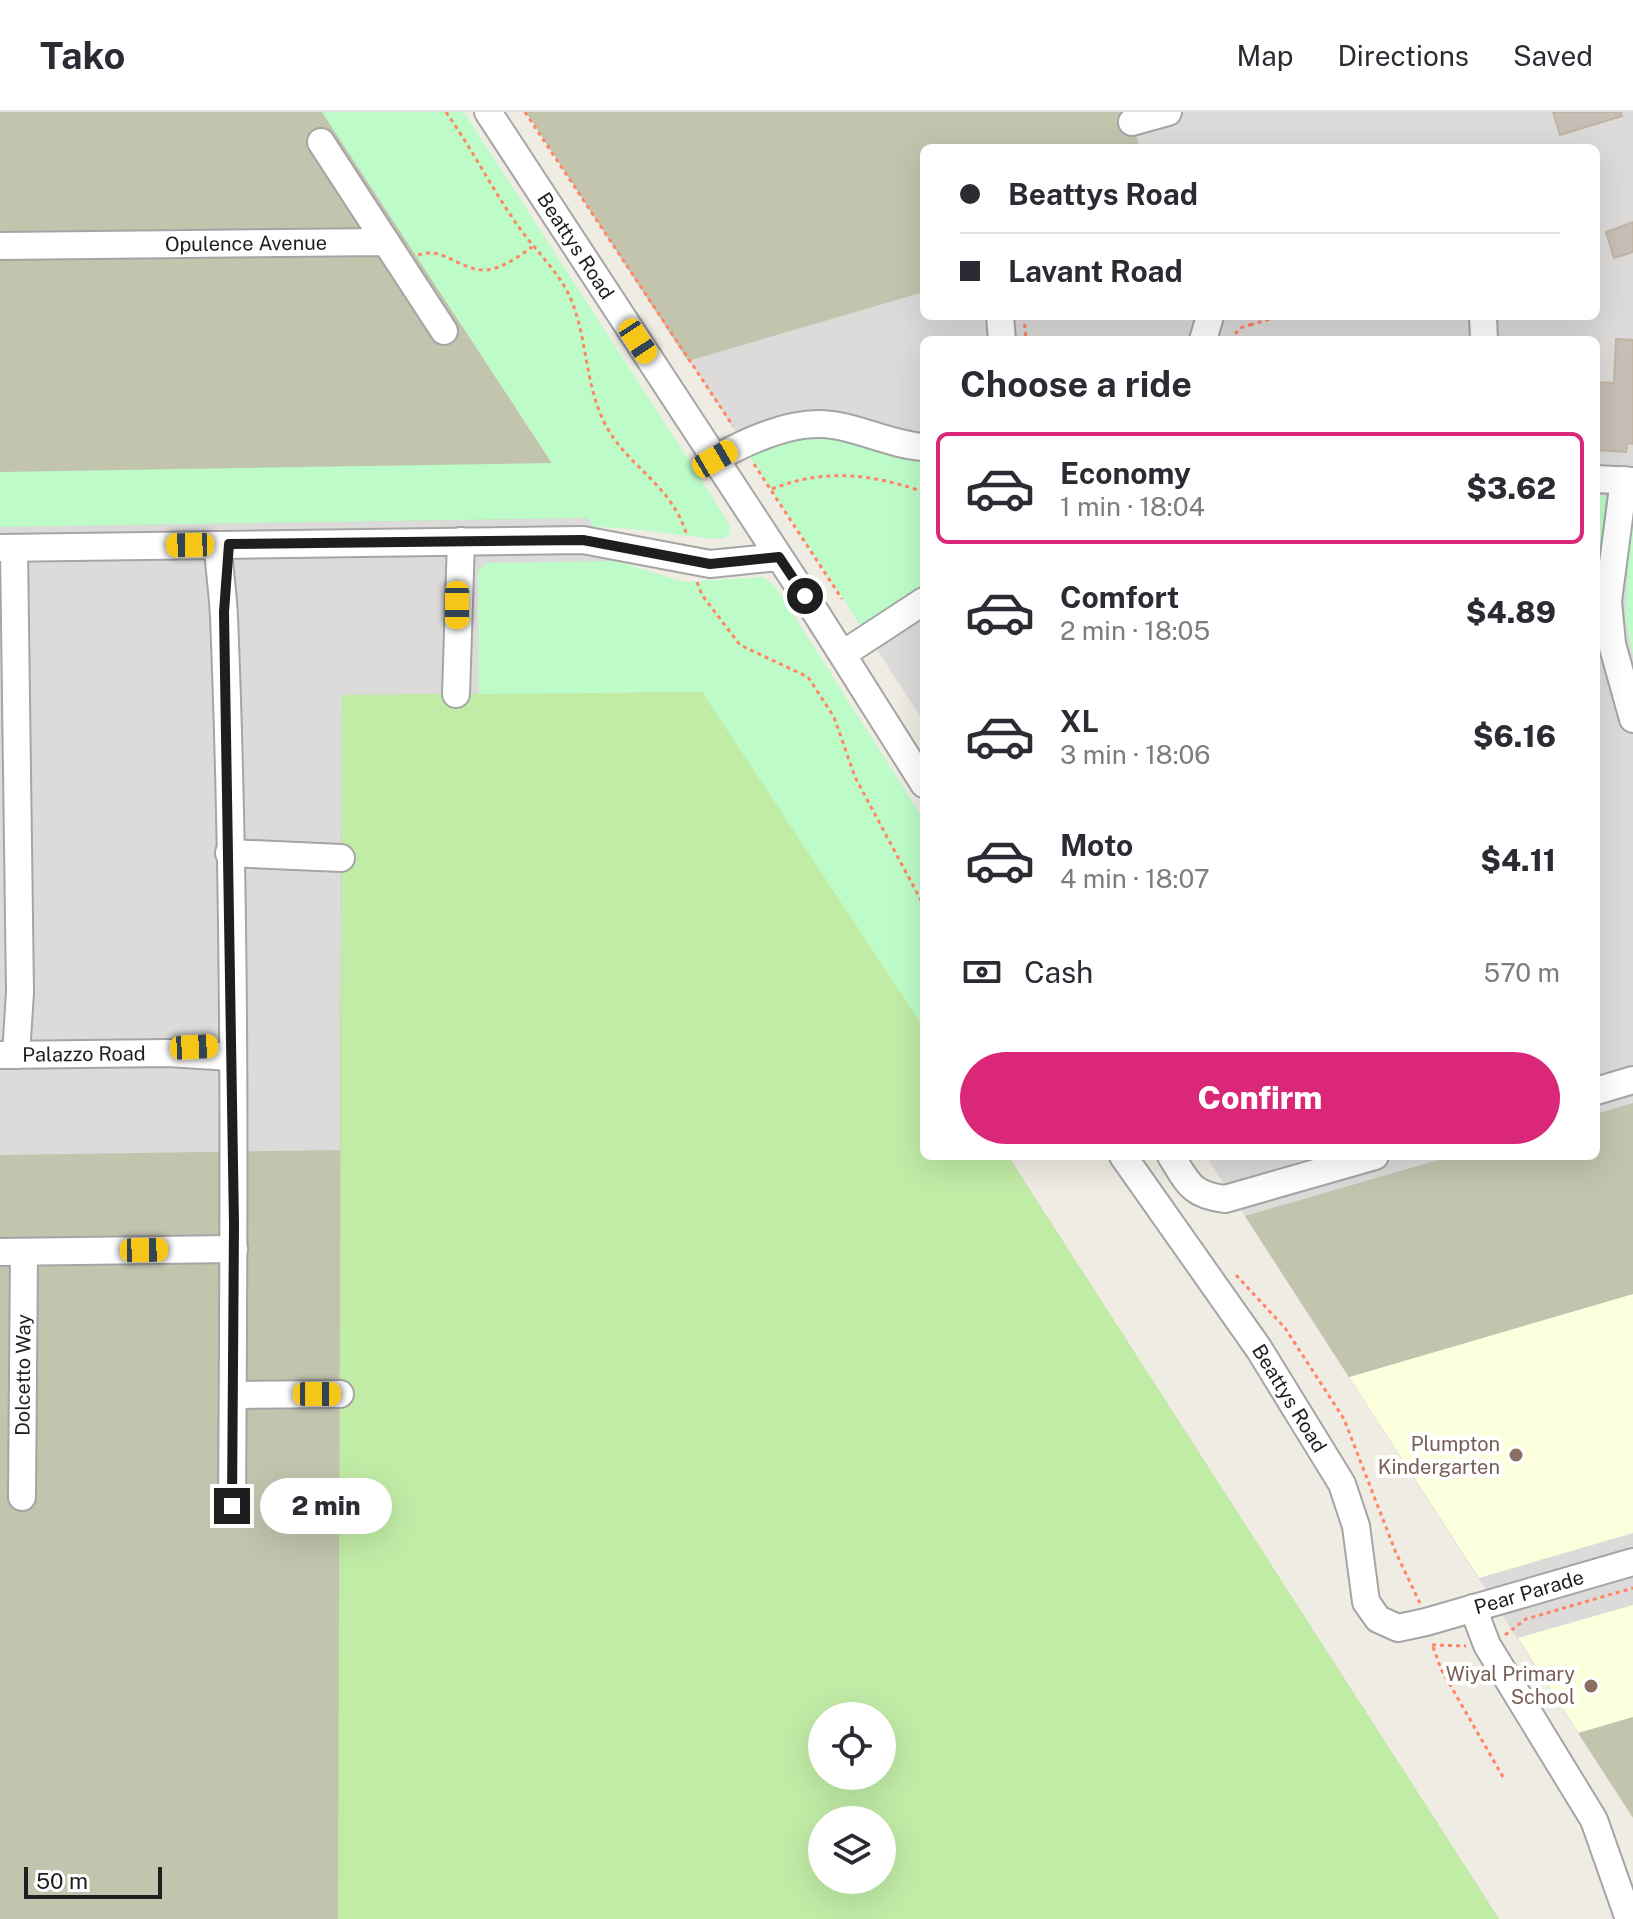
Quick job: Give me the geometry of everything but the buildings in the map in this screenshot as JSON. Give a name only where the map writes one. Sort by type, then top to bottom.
[{"type":"street","name":"Beattys Road","points":[[488,112],[843,654],[920,778]]},
{"type":"street","points":[[1132,122],[1168,112]]},
{"type":"street","points":[[321,142],[444,331]]},
{"type":"street","name":"Opulence Avenue","points":[[0,246],[386,242]]},
{"type":"street","points":[[715,459],[744,443],[796,427],[822,424],[920,446]]},
{"type":"street","points":[[1600,479],[1629,481],[1605,567],[1612,644],[1633,719]]},
{"type":"street","points":[[14,1055],[20,992],[7,548],[583,540],[691,557],[772,547]]},
{"type":"street","points":[[456,541],[456,694]]},
{"type":"street","points":[[224,544],[234,1249],[232,1506]]},
{"type":"street","points":[[843,654],[920,604]]},
{"type":"street","points":[[229,859],[341,858]]},
{"type":"street","name":"Palazzo Road","points":[[14,1055],[231,1051]]},
{"type":"street","points":[[1600,1090],[1633,1080]]},
{"type":"street","name":"Beattys Road","points":[[1126,1160],[1259,1349],[1342,1484],[1356,1526],[1366,1602],[1378,1619],[1398,1628],[1429,1634]]},
{"type":"street","points":[[1174,1160],[1203,1196],[1225,1199],[1361,1160]]},
{"type":"street","points":[[12,1252],[234,1249]]},
{"type":"street","name":"Dolcetto Way","points":[[12,1252],[11,1398],[22,1497]]},
{"type":"street","points":[[233,1395],[340,1394]]},
{"type":"street","name":"Pear Parade","points":[[1429,1634],[1473,1608],[1633,1562]]},
{"type":"street","points":[[1473,1608],[1487,1645],[1594,1820],[1629,1919]]},
{"type":"path","points":[[446,112],[533,247],[567,291],[576,313],[589,381],[606,426],[620,446],[671,498],[684,525],[702,595],[740,645],[808,677],[834,717],[855,777],[920,899]]},
{"type":"path","points":[[525,112],[744,443],[842,599]]},
{"type":"path","points":[[402,266],[419,255],[436,252],[461,265],[485,270],[510,262],[533,247]]},
{"type":"path","points":[[1249,320],[1250,325]]},
{"type":"path","points":[[1233,336],[1240,328],[1267,320]]},
{"type":"path","points":[[771,489],[807,478],[839,474],[887,480],[920,491]]},
{"type":"path","points":[[1508,1631],[1526,1619],[1633,1588]]},
{"type":"path","points":[[1429,1634],[1448,1682],[1503,1777]]},
{"type":"shaded area","points":[[0,112],[322,112],[588,518],[0,527]]},
{"type":"shaded area","points":[[526,112],[1129,112],[1139,144],[920,144],[920,293],[688,361]]},
{"type":"shaded area","points":[[528,112],[1633,112],[1633,1717],[1578,1733],[1209,1160],[1600,1160],[1600,336],[920,336],[920,716]]},
{"type":"shaded area","points":[[588,518],[702,692],[342,695],[340,1498],[0,1498],[0,527]]},
{"type":"shaded area","points":[[702,692],[920,1022],[920,1160],[1011,1160],[1499,1919],[0,1919],[0,1155],[340,1150],[342,695]]},
{"type":"shaded area","points":[[1633,1103],[1633,1294],[1349,1377],[1245,1216],[1438,1160],[1600,1160],[1600,1113]]},
{"type":"shaded area","name":"Plumpton Kindergarten","points":[[1633,1294],[1633,1533],[1479,1578],[1349,1377]]},
{"type":"shaded area","name":"Wiyal Primary School","points":[[1633,1605],[1633,1818],[1518,1638]]},
{"type":"shaded area","points":[[1633,1717],[1633,1818],[1578,1733]]},
{"type":"green space","points":[[322,112],[464,112],[724,515],[730,527],[729,535],[723,539],[594,527],[588,518],[0,527],[0,472],[552,463]]},
{"type":"green space","points":[[820,435],[920,458],[920,604],[869,638],[751,459],[752,452]]},
{"type":"green space","points":[[1600,496],[1633,498],[1633,656],[1625,617],[1628,569],[1600,567]]},
{"type":"green space","points":[[616,561],[684,582],[763,577],[775,586],[920,814],[920,1022],[702,692],[479,694],[478,571],[486,563]]},
{"type":"green space","points":[[702,692],[920,1022],[920,1160],[1011,1160],[1499,1919],[338,1919],[342,695]]},
{"type":"place","name":"Plumpton Kindergarten","points":[[1516,1455]]},
{"type":"place","name":"Wiyal Primary School","points":[[1591,1686]]},
{"type":"route","points":[[232,1506],[234,1224],[224,612],[229,582],[229,544],[583,540],[637,547],[675,560],[710,564],[779,557],[805,596]]}]
